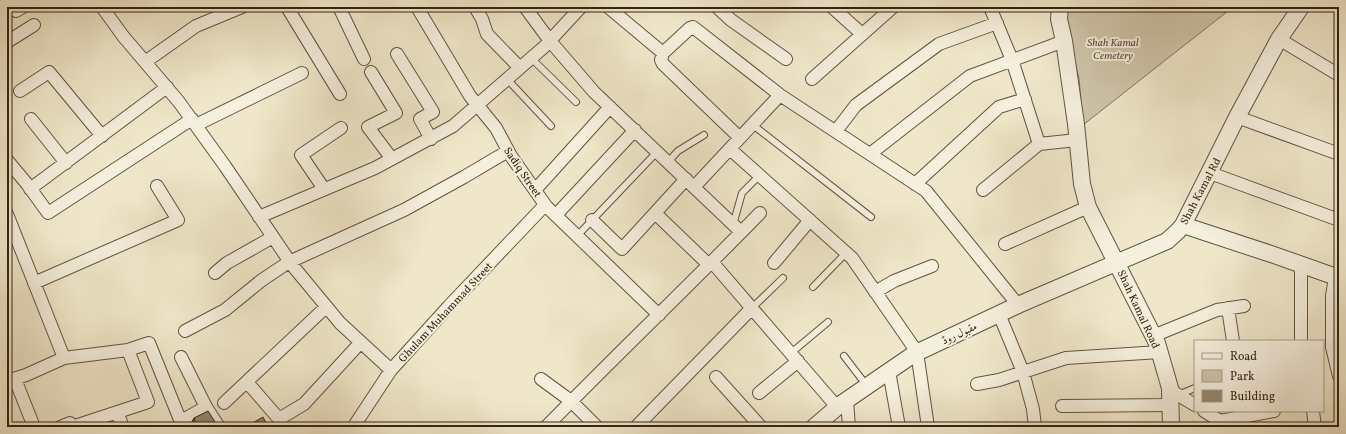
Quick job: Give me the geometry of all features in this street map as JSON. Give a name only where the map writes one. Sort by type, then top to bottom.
[{"type":"street","points":[[102,7],[123,36],[167,87],[194,122],[289,262],[340,323],[391,370]]},
{"type":"street","points":[[145,62],[196,26],[242,7]]},
{"type":"street","points":[[287,7],[340,94]]},
{"type":"street","points":[[339,7],[364,59]]},
{"type":"street","name":"Sadiq Street","points":[[418,7],[470,96],[496,128],[508,151],[545,205],[659,315]]},
{"type":"street","points":[[475,7],[482,19],[487,34],[520,68]]},
{"type":"street","points":[[525,7],[550,41],[594,92],[737,228]]},
{"type":"street","points":[[259,217],[375,168],[453,126],[550,41],[581,7]]},
{"type":"street","points":[[608,7],[663,53]]},
{"type":"street","points":[[717,7],[731,20],[786,59]]},
{"type":"street","points":[[832,7],[862,34]]},
{"type":"street","points":[[812,78],[893,7]]},
{"type":"street","points":[[990,7],[1012,60],[1040,144]]},
{"type":"street","points":[[1060,7],[1059,19],[1064,41],[1076,124],[1082,184],[1088,207],[1117,262]]},
{"type":"street","name":"Shah Kamal Rd","points":[[1117,262],[1167,241],[1183,225],[1237,117],[1279,39],[1301,7]]},
{"type":"street","points":[[836,132],[856,105],[939,44],[997,24]]},
{"type":"street","points":[[7,42],[34,25]]},
{"type":"street","points":[[740,138],[662,64],[661,60],[663,53],[690,28],[693,27],[780,95],[926,191],[1018,305]]},
{"type":"street","points":[[1279,39],[1339,74]]},
{"type":"street","points":[[870,154],[970,76],[1064,41]]},
{"type":"street","points":[[397,54],[433,112],[420,119],[431,139]]},
{"type":"street","points":[[20,92],[49,72],[102,136]]},
{"type":"street","points":[[370,72],[396,113],[368,127],[392,159]]},
{"type":"street","points":[[7,160],[48,213],[194,122],[302,73]]},
{"type":"street","points":[[30,189],[167,87]]},
{"type":"street","points":[[592,220],[622,249],[655,213],[730,149],[780,95]]},
{"type":"street","points":[[915,184],[998,107],[1025,99]]},
{"type":"street","points":[[535,190],[610,107]]},
{"type":"street","points":[[1237,117],[1339,154]]},
{"type":"street","points":[[31,119],[66,163]]},
{"type":"street","points":[[324,189],[300,155],[341,128]]},
{"type":"street","points":[[556,215],[634,130]]},
{"type":"street","points":[[983,190],[1040,144],[1077,140]]},
{"type":"street","points":[[730,149],[852,258],[917,352],[928,427]]},
{"type":"street","points":[[185,331],[225,310],[262,280],[289,262],[404,210],[508,151]]},
{"type":"street","points":[[1210,173],[1339,220]]},
{"type":"street","points":[[34,283],[178,220],[157,186]]},
{"type":"street","name":"Ghulam Muhammad Street","points":[[355,427],[356,423],[391,370],[449,306],[545,205]]},
{"type":"street","points":[[1006,244],[1088,207]]},
{"type":"street","points":[[655,213],[711,264],[752,308],[794,357],[842,404],[849,427]]},
{"type":"street","points":[[546,427],[711,264],[737,228],[760,213]]},
{"type":"street","points":[[7,214],[64,358]]},
{"type":"street","points":[[774,263],[810,220]]},
{"type":"street","points":[[1183,225],[1337,278],[1332,296],[1332,347],[1339,376]]},
{"type":"street","points":[[215,273],[227,263],[273,237]]},
{"type":"street","name":"مقبول روڈ","points":[[814,427],[842,404],[917,352],[1018,305],[1117,262]]},
{"type":"street","name":"Shah Kamal Road","points":[[1117,262],[1160,352],[1173,397],[1171,427]]},
{"type":"street","points":[[1301,265],[1301,340]]},
{"type":"street","points":[[875,292],[894,281],[932,266]]},
{"type":"street","points":[[1153,336],[1217,310],[1244,306]]},
{"type":"street","points":[[224,403],[326,307]]},
{"type":"street","points":[[636,427],[752,308]]},
{"type":"street","points":[[1228,308],[1234,340]]},
{"type":"street","points":[[999,314],[1023,372],[1033,410],[1035,427]]},
{"type":"street","points":[[247,382],[281,423],[304,404],[361,342]]},
{"type":"street","points":[[34,427],[11,380],[64,358],[128,350],[149,343],[182,424],[206,407]]},
{"type":"street","points":[[60,427],[70,423],[72,427],[148,402],[128,350]]},
{"type":"street","points":[[977,384],[999,380],[1066,358],[1160,352]]},
{"type":"street","points":[[759,393],[794,357]]},
{"type":"street","points":[[181,358],[206,407],[219,427]]},
{"type":"street","points":[[889,371],[899,427]]},
{"type":"street","points":[[716,377],[761,427]]},
{"type":"street","points":[[541,379],[571,401],[597,427]]},
{"type":"street","points":[[1062,406],[1173,397],[1194,405]]},
{"type":"street","points":[[117,412],[123,427]]},
{"type":"street","points":[[1206,412],[1220,421],[1269,412]]},
{"type":"street","points":[[1313,412],[1315,427]]},
{"type":"lane","points":[[531,58],[576,102]]},
{"type":"lane","points":[[507,79],[552,126]]},
{"type":"lane","points":[[753,125],[870,217]]},
{"type":"lane","points":[[668,162],[678,151],[704,134]]},
{"type":"lane","points":[[577,236],[657,152]]},
{"type":"lane","points":[[737,228],[742,193],[760,175]]},
{"type":"lane","points":[[812,287],[846,252]]},
{"type":"lane","points":[[752,308],[783,278]]},
{"type":"lane","points":[[794,357],[828,322]]},
{"type":"lane","points":[[844,356],[867,386]]},
{"type":"lane","points":[[1173,397],[1194,388]]},
{"type":"green space","name":"Shah Kamal Cemetery","points":[[1047,7],[1233,7],[1083,125],[1079,78],[1068,39],[1064,28]]},
{"type":"building","points":[[208,411],[219,427],[192,427],[195,422],[194,418]]},
{"type":"building","points":[[263,417],[268,427],[246,427]]}]
